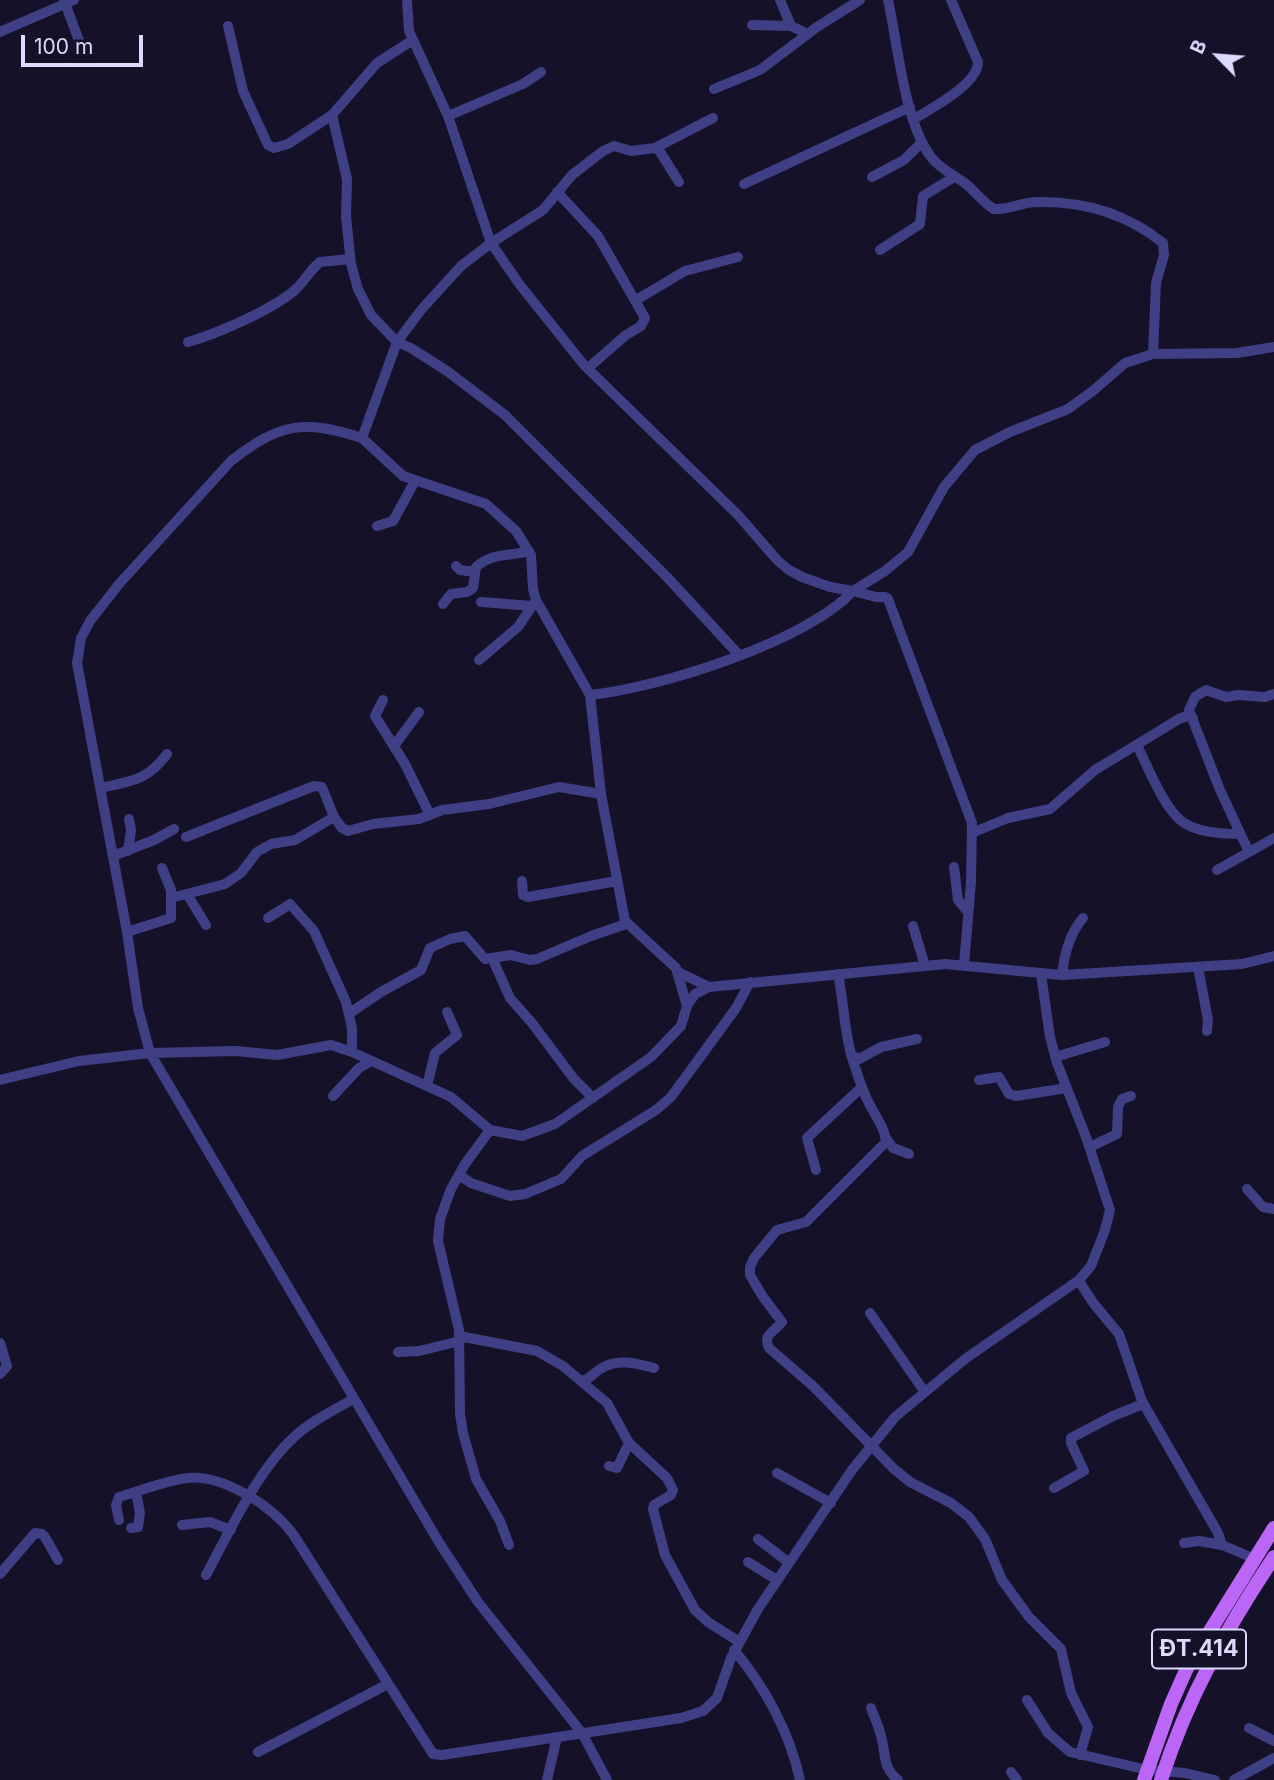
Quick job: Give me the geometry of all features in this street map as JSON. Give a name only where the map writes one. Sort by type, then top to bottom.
[{"type":"main road","name":"ĐT.414","points":[[1146,1775],[1186,1668],[1274,1528]]},
{"type":"main road","points":[[1162,1776],[1203,1674],[1223,1636],[1274,1557]]},
{"type":"street","points":[[407,0],[409,32],[448,116],[491,243],[520,285],[588,368],[738,515],[789,570],[830,587],[888,599],[964,802],[972,833],[964,965]]},
{"type":"street","points":[[780,0],[791,26]]},
{"type":"street","points":[[714,89],[760,70],[860,0]]},
{"type":"street","points":[[888,0],[910,107],[922,142],[932,159],[994,209],[1034,202],[1109,211],[1146,229],[1163,243],[1164,255],[1156,283],[1153,354]]},
{"type":"street","points":[[914,120],[955,93],[978,67],[951,0]]},
{"type":"street","points":[[0,32],[68,1],[82,46]]},
{"type":"street","points":[[228,26],[243,91],[268,146],[274,148],[283,146],[332,115],[377,63],[413,40]]},
{"type":"street","points":[[752,26],[791,26],[808,34]]},
{"type":"street","points":[[448,116],[523,84],[541,72]]},
{"type":"street","points":[[744,184],[910,107]]},
{"type":"street","points":[[332,115],[347,180],[345,259],[371,315],[397,342],[447,371],[505,415],[667,577],[739,655]]},
{"type":"street","points":[[362,438],[397,342],[461,265],[543,210],[572,175],[612,146],[631,151],[657,147],[713,118]]},
{"type":"street","points":[[872,177],[904,160],[922,142]]},
{"type":"street","points":[[657,147],[679,182]]},
{"type":"street","points":[[880,250],[920,224],[923,196],[954,177]]},
{"type":"street","points":[[557,192],[594,230],[645,317],[644,324],[626,335],[588,368]]},
{"type":"street","points":[[636,300],[685,271],[738,257]]},
{"type":"street","points":[[188,342],[224,330],[283,298],[320,262],[345,259]]},
{"type":"street","points":[[590,695],[663,681],[739,655],[818,618],[908,552],[944,488],[975,450],[1010,432],[1068,409],[1125,363],[1153,354],[1237,353],[1274,347]]},
{"type":"street","points":[[607,1780],[582,1733],[478,1602],[440,1544],[150,1053],[138,1008],[127,932],[77,663],[81,638],[90,621],[119,584],[231,461],[273,433],[291,427],[329,428],[362,438],[403,476],[486,504],[516,531],[529,551],[533,567],[534,603],[590,695],[601,794],[626,924],[678,972],[687,1006]]},
{"type":"street","points":[[377,526],[393,521],[415,481]]},
{"type":"street","points":[[443,604],[450,594],[467,592],[473,588],[476,567],[493,556],[529,551]]},
{"type":"street","points":[[456,566],[460,570],[475,572]]},
{"type":"street","points":[[481,602],[534,603]]},
{"type":"street","points":[[479,660],[518,626],[534,603]]},
{"type":"street","points":[[1249,852],[1189,710],[1199,693],[1206,691],[1226,697],[1265,697],[1274,694]]},
{"type":"street","points":[[383,700],[374,716],[394,746],[429,813]]},
{"type":"street","points":[[394,746],[419,712]]},
{"type":"street","points":[[972,833],[1008,818],[1050,809],[1095,769],[1179,719],[1187,716],[1193,718]]},
{"type":"street","points":[[1137,745],[1170,808],[1184,824],[1215,833],[1240,834]]},
{"type":"street","points":[[100,788],[144,776],[156,769],[167,754]]},
{"type":"street","points":[[186,837],[314,786],[323,789],[334,817],[343,829],[348,831],[373,824],[419,820],[429,813],[489,804],[558,787],[601,794]]},
{"type":"street","points":[[171,898],[225,884],[241,873],[257,852],[271,844],[295,840],[334,817]]},
{"type":"street","points":[[128,851],[131,830],[129,819]]},
{"type":"street","points":[[113,856],[154,841],[174,829]]},
{"type":"street","points":[[1217,870],[1274,838]]},
{"type":"street","points":[[954,867],[958,900],[968,912]]},
{"type":"street","points":[[127,932],[171,918],[169,881],[162,868]]},
{"type":"street","points":[[522,881],[523,895],[528,897],[617,881]]},
{"type":"street","points":[[187,894],[206,925]]},
{"type":"street","points":[[268,918],[287,905],[295,907],[321,945],[350,1013],[354,1041],[352,1052]]},
{"type":"street","points":[[1062,975],[1067,949],[1083,918]]},
{"type":"street","points":[[350,1013],[421,970],[430,948],[441,942],[466,936],[482,957],[493,960],[511,955],[530,960],[626,924]]},
{"type":"street","points":[[913,926],[925,966]]},
{"type":"street","points":[[0,1080],[79,1060],[150,1053],[236,1051],[277,1055],[293,1054],[324,1045],[352,1052],[457,1100],[490,1130],[512,1136],[534,1133],[555,1124],[651,1056],[677,1031],[684,1020],[687,1006],[695,995],[709,987],[925,966],[964,965],[1062,975],[1242,964],[1273,957]]},
{"type":"street","points":[[493,960],[510,998],[569,1073],[593,1098]]},
{"type":"street","points":[[1198,967],[1208,1020],[1207,1031]]},
{"type":"street","points":[[678,972],[709,987]]},
{"type":"street","points":[[838,974],[845,1006],[845,1029],[862,1087],[893,1148],[909,1154]]},
{"type":"street","points":[[119,1520],[116,1505],[119,1497],[188,1478],[213,1480],[249,1496],[281,1520],[293,1534],[433,1754],[442,1755],[681,1718],[703,1711],[716,1698],[736,1646],[788,1563],[870,1447],[895,1417],[923,1391],[965,1359],[1079,1281],[1091,1266],[1110,1210],[1090,1147],[1055,1057],[1041,974]]},
{"type":"street","points":[[459,1175],[482,1188],[510,1196],[526,1194],[561,1179],[579,1159],[656,1110],[671,1097],[736,1008],[750,982]]},
{"type":"street","points":[[427,1086],[435,1053],[457,1035],[447,1012]]},
{"type":"street","points":[[851,1055],[859,1059],[881,1047],[917,1039]]},
{"type":"street","points":[[1055,1057],[1105,1042]]},
{"type":"street","points":[[333,1096],[359,1068],[371,1061]]},
{"type":"street","points":[[979,1080],[999,1077],[1009,1094],[1016,1096],[1067,1088]]},
{"type":"street","points":[[816,1170],[807,1138],[862,1087]]},
{"type":"street","points":[[1090,1147],[1117,1134],[1118,1107],[1122,1099],[1131,1096]]},
{"type":"street","points":[[490,1130],[459,1175],[440,1219],[438,1241],[459,1338],[460,1414],[463,1433],[476,1479],[500,1521],[509,1545]]},
{"type":"street","points":[[887,1138],[881,1148],[806,1222],[777,1230],[750,1267],[750,1276],[755,1285],[782,1322],[766,1339],[769,1348],[820,1393],[870,1447],[910,1482],[960,1509],[980,1530],[1002,1580],[1029,1617],[1061,1649],[1072,1693],[1088,1727],[1080,1755]]},
{"type":"street","points":[[1247,1189],[1263,1207],[1274,1209]]},
{"type":"street","points":[[1079,1281],[1089,1298],[1119,1334],[1143,1404],[1218,1533],[1222,1545]]},
{"type":"street","points":[[870,1313],[923,1391]]},
{"type":"street","points":[[398,1352],[419,1351],[459,1338],[537,1351],[563,1366],[612,1408],[629,1443],[667,1478],[671,1485],[671,1496],[654,1505],[653,1509],[662,1545],[671,1566],[695,1610],[736,1646],[785,1728],[800,1780]]},
{"type":"street","points":[[0,1343],[7,1367],[0,1374]]},
{"type":"street","points":[[581,1381],[602,1368],[619,1362],[632,1362],[654,1368]]},
{"type":"street","points":[[206,1575],[249,1496],[292,1439],[312,1423],[353,1399]]},
{"type":"street","points":[[1054,1488],[1084,1471],[1071,1438],[1143,1404]]},
{"type":"street","points":[[609,1466],[617,1468],[629,1443]]},
{"type":"street","points":[[777,1473],[831,1503]]},
{"type":"street","points":[[131,1528],[138,1527],[140,1521],[136,1492]]},
{"type":"street","points":[[182,1525],[210,1522],[231,1530]]},
{"type":"street","points":[[0,1574],[35,1533],[45,1537],[58,1560]]},
{"type":"street","points":[[758,1539],[788,1563]]},
{"type":"street","points":[[1184,1543],[1199,1541],[1222,1545],[1254,1558]]},
{"type":"street","points":[[748,1562],[777,1580]]},
{"type":"street","points":[[258,1752],[388,1685]]},
{"type":"street","points":[[1027,1700],[1048,1733],[1063,1748],[1146,1775],[1215,1780]]},
{"type":"street","points":[[871,1708],[882,1739],[884,1763],[890,1774],[898,1780]]},
{"type":"street","points":[[1249,1728],[1274,1741]]},
{"type":"street","points":[[547,1780],[557,1737]]},
{"type":"street","points":[[1234,1780],[1250,1777],[1274,1758]]}]
